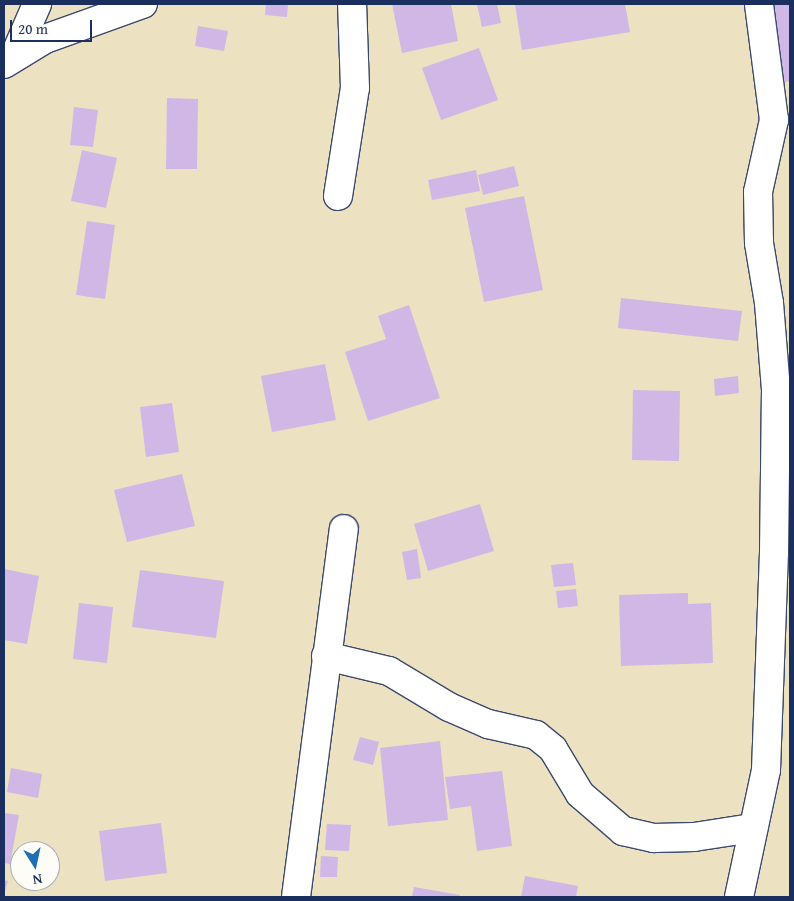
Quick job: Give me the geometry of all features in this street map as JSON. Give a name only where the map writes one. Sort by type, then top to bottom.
[{"type":"street","points":[[9,60],[37,4]]},
{"type":"street","points":[[9,60],[44,39],[143,4]]},
{"type":"street","points":[[338,196],[355,88],[352,4]]},
{"type":"street","points":[[739,897],[766,770],[776,390],[769,303],[759,243],[758,192],[774,120],[759,4]]},
{"type":"street","points":[[296,897],[344,529]]},
{"type":"street","points":[[326,656],[389,671],[457,710],[488,724],[536,735],[553,749],[580,794],[623,832],[654,838],[694,837],[753,828]]},
{"type":"building","points":[[266,4],[288,4],[287,17],[265,15]]},
{"type":"building","points":[[392,4],[451,4],[458,41],[402,53]]},
{"type":"building","points":[[477,4],[497,4],[501,23],[482,27]]},
{"type":"building","points":[[515,4],[625,4],[630,32],[522,50]]},
{"type":"building","points":[[757,4],[790,4],[790,81],[774,85]]},
{"type":"building","points":[[198,26],[228,31],[224,51],[195,46]]},
{"type":"building","points":[[479,48],[498,100],[441,120],[422,68]]},
{"type":"building","points":[[167,98],[198,99],[197,169],[166,169]]},
{"type":"building","points":[[74,107],[98,110],[93,147],[70,145]]},
{"type":"building","points":[[82,150],[117,158],[106,208],[71,201]]},
{"type":"building","points":[[514,166],[519,186],[483,195],[478,175]]},
{"type":"building","points":[[476,170],[480,191],[432,200],[428,180]]},
{"type":"building","points":[[524,196],[543,290],[484,302],[465,208]]},
{"type":"building","points":[[87,221],[115,225],[105,299],[76,295]]},
{"type":"building","points":[[621,298],[742,311],[738,341],[618,328]]},
{"type":"building","points":[[409,305],[440,398],[368,421],[345,352],[386,339],[378,316]]},
{"type":"building","points":[[325,364],[336,420],[272,432],[261,376]]},
{"type":"building","points":[[738,376],[739,393],[715,396],[714,379]]},
{"type":"building","points":[[633,390],[680,391],[679,461],[632,460]]},
{"type":"building","points":[[172,403],[179,452],[146,457],[140,407]]},
{"type":"building","points":[[790,448],[790,476],[789,476],[785,449]]},
{"type":"building","points":[[182,474],[195,526],[127,542],[114,490]]},
{"type":"building","points":[[480,504],[494,551],[428,571],[414,524]]},
{"type":"building","points":[[417,549],[421,578],[407,580],[402,552]]},
{"type":"building","points":[[573,563],[576,585],[554,587],[551,565]]},
{"type":"building","points":[[4,569],[39,576],[27,644],[4,640]]},
{"type":"building","points":[[140,570],[224,581],[216,638],[132,627]]},
{"type":"building","points":[[576,589],[578,606],[558,608],[556,591]]},
{"type":"building","points":[[688,593],[688,604],[711,603],[713,663],[621,666],[619,595]]},
{"type":"building","points":[[79,603],[113,607],[107,663],[73,659]]},
{"type":"building","points":[[360,737],[379,742],[373,765],[353,760]]},
{"type":"building","points":[[440,741],[448,820],[388,826],[380,748]]},
{"type":"building","points":[[11,768],[42,774],[38,798],[7,792]]},
{"type":"building","points":[[502,771],[512,846],[477,851],[471,806],[450,809],[445,777]]},
{"type":"building","points":[[4,813],[19,815],[14,841],[10,841],[10,864],[4,863]]},
{"type":"building","points":[[161,823],[167,873],[105,881],[99,831]]},
{"type":"building","points":[[327,824],[351,825],[349,851],[325,850]]},
{"type":"building","points":[[321,856],[338,857],[337,877],[320,877]]},
{"type":"building","points":[[525,876],[578,886],[576,897],[521,897]]},
{"type":"building","points":[[4,880],[8,881],[4,894]]},
{"type":"building","points":[[414,887],[460,895],[459,897],[412,897]]}]
